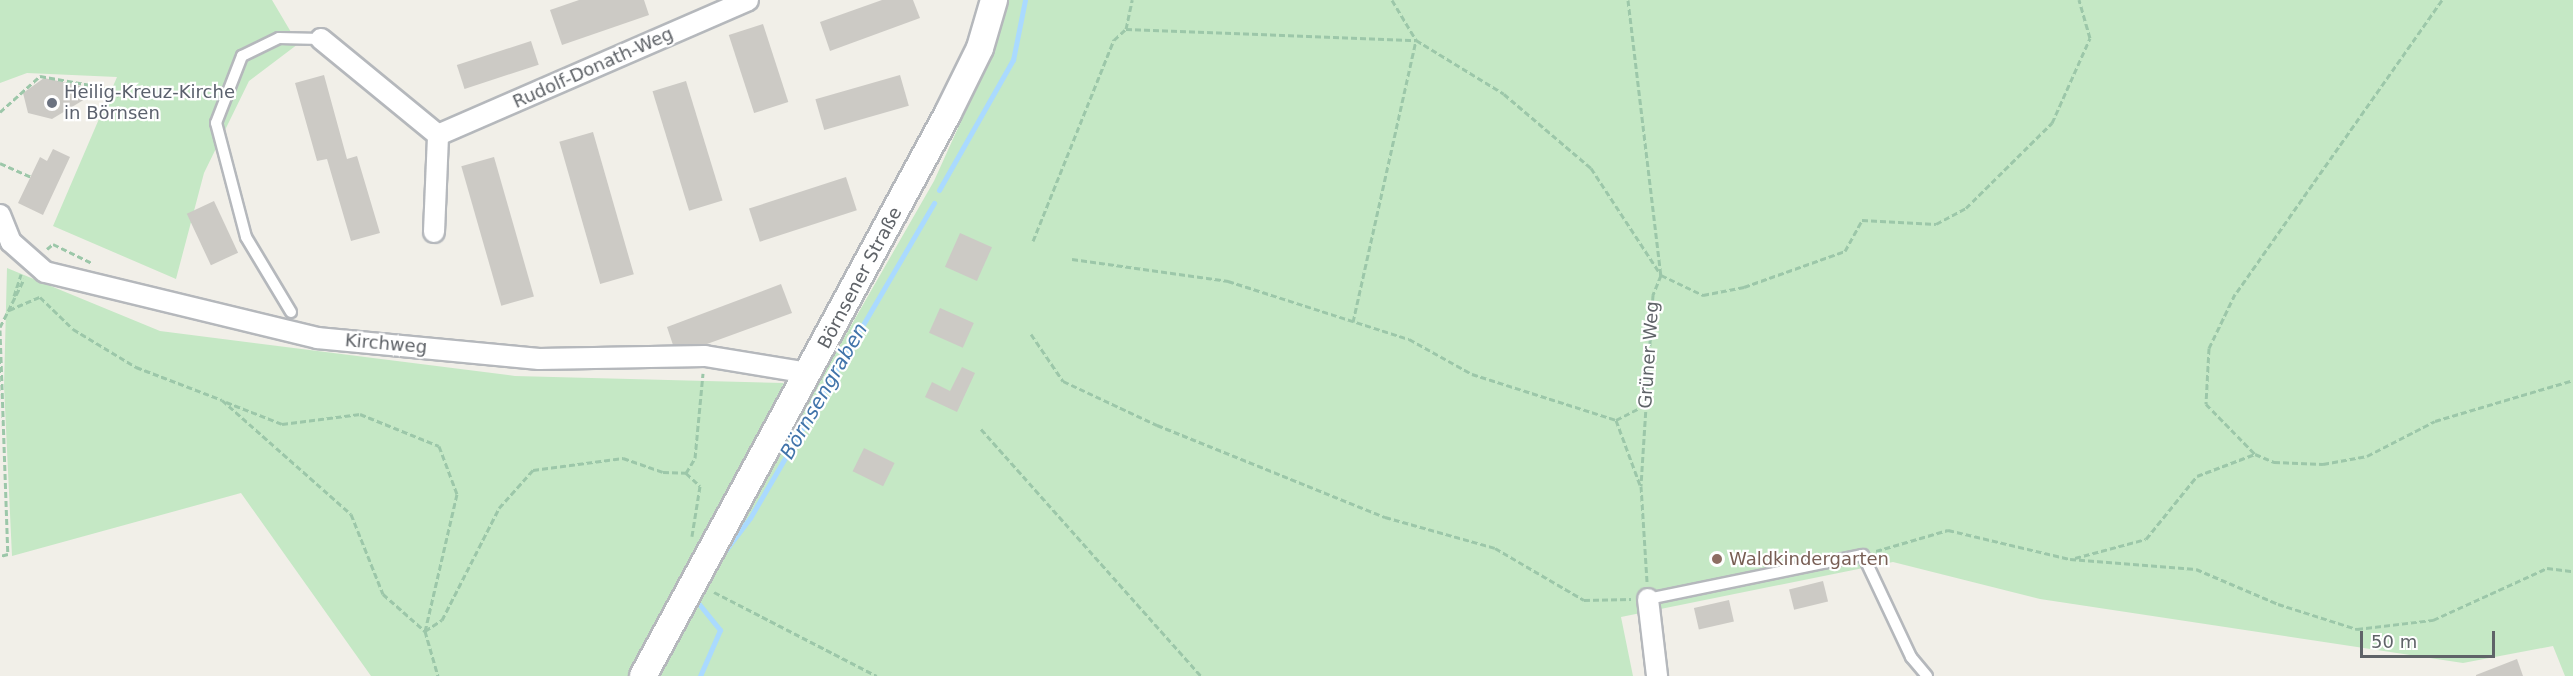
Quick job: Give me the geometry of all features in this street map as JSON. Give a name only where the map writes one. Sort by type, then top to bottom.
[{"type":"street","name":"Rudolf-Donath-Weg","points":[[438,135],[748,0]]},
{"type":"street","name":"Börnsener Straße","points":[[643,676],[948,112],[980,48],[994,0]]},
{"type":"street","points":[[321,39],[438,135],[434,232]]},
{"type":"street","name":"Kirchweg","points":[[0,215],[11,242],[45,272],[317,338],[539,359],[705,356],[808,373]]},
{"type":"street","points":[[1648,599],[1657,676]]},
{"type":"lane","points":[[291,312],[246,237],[216,123],[242,56],[279,38],[321,39]]},
{"type":"lane","points":[[1648,599],[1863,555],[1911,657],[1927,676]]},
{"type":"path","points":[[1033,241],[1114,40],[1126,29],[1132,0]]},
{"type":"path","points":[[1392,0],[1416,40],[1504,94],[1591,168],[1661,275],[1703,295],[1744,287],[1845,251],[1862,220],[1936,224],[1966,208],[2052,123],[2090,38],[2079,0]]},
{"type":"path","name":"Grüner Weg","points":[[1628,0],[1661,275],[1653,295],[1641,486],[1648,599]]},
{"type":"path","points":[[2442,0],[2235,294],[2209,348],[2206,404],[2255,454],[2274,462],[2323,464],[2367,456],[2435,421],[2573,380]]},
{"type":"path","points":[[1126,29],[1416,40]]},
{"type":"path","points":[[1353,322],[1416,40]]},
{"type":"path","points":[[0,112],[40,76],[102,87],[119,96]]},
{"type":"path","points":[[0,163],[31,177]]},
{"type":"path","points":[[0,556],[8,554],[0,329],[30,257]]},
{"type":"path","points":[[9,310],[30,257]]},
{"type":"path","points":[[1072,259],[1228,282],[1409,339],[1472,374],[1616,420],[1645,405]]},
{"type":"path","points":[[9,310],[40,297],[73,329],[136,367],[282,424],[360,414],[439,446],[457,494],[425,631],[438,676]]},
{"type":"path","points":[[1031,334],[1063,381],[1167,430],[1385,517],[1495,548],[1584,600],[1648,599]]},
{"type":"path","points":[[686,473],[695,458],[705,356]]},
{"type":"path","points":[[222,400],[351,514],[383,594],[425,631]]},
{"type":"path","points":[[1616,420],[1641,486]]},
{"type":"path","points":[[981,429],[1201,676]]},
{"type":"path","points":[[2070,559],[2146,539],[2197,476],[2255,454]]},
{"type":"path","points":[[425,631],[442,620],[499,508],[533,470],[622,458],[663,472],[686,473],[700,486],[690,543],[698,573],[777,622],[877,676]]},
{"type":"path","points":[[1863,555],[1948,530],[2070,559],[2196,569],[2278,604],[2357,629],[2433,620],[2547,568],[2573,571]]},
{"type":"green space","points":[[0,0],[272,0],[298,44],[249,81],[204,173],[176,279],[53,226],[117,77],[27,73],[0,83]]},
{"type":"green space","points":[[1007,0],[2573,0],[2573,676],[2565,676],[2553,646],[2463,663],[2040,599],[1893,562],[1621,617],[1633,676],[371,676],[241,493],[12,556],[4,386],[7,268],[160,331],[515,376],[784,383],[701,542],[724,547],[934,181],[995,46]]},
{"type":"building","points":[[579,0],[644,0],[649,15],[562,45],[550,10]]},
{"type":"building","points":[[882,0],[913,0],[920,18],[830,51],[820,22]]},
{"type":"building","points":[[763,24],[788,102],[754,113],[729,35]]},
{"type":"building","points":[[531,41],[539,65],[465,89],[457,65]]},
{"type":"building","points":[[324,75],[347,159],[357,156],[380,233],[351,241],[327,159],[317,161],[295,83]]},
{"type":"building","points":[[900,75],[909,106],[824,130],[815,99]]},
{"type":"building","name":"Heilig-Kreuz-Kirche in Börnsen","points":[[44,78],[100,90],[52,119],[28,113],[23,93]]},
{"type":"building","points":[[686,81],[723,201],[689,211],[653,91]]},
{"type":"building","points":[[593,132],[634,274],[600,284],[559,142]]},
{"type":"building","points":[[53,149],[70,157],[43,215],[18,203],[40,157],[47,161]]},
{"type":"building","points":[[494,157],[534,296],[501,306],[461,166]]},
{"type":"building","points":[[846,177],[857,210],[760,242],[749,209]]},
{"type":"building","points":[[214,201],[238,253],[211,265],[187,214]]},
{"type":"building","points":[[960,233],[992,247],[977,281],[945,267]]},
{"type":"building","points":[[781,284],[792,313],[707,344],[673,345],[667,327]]},
{"type":"building","points":[[940,308],[974,323],[963,348],[929,333]]},
{"type":"building","points":[[962,367],[975,373],[957,412],[925,397],[932,382],[950,391]]},
{"type":"building","points":[[864,448],[895,463],[883,486],[853,471]]},
{"type":"building","points":[[1823,581],[1828,601],[1794,610],[1789,589]]},
{"type":"building","points":[[1729,600],[1734,621],[1699,630],[1694,608]]},
{"type":"building","points":[[2517,659],[2523,676],[2476,676],[2476,675]]},
{"type":"waterway","name":"Börnsengraben","points":[[939,190],[1013,60],[1025,0]]},
{"type":"waterway","name":"Börnsengraben","points":[[722,555],[750,518],[934,203]]},
{"type":"waterway","name":"Börnsengraben","points":[[695,599],[720,630],[700,676]]},
{"type":"place","name":"Heilig-Kreuz-Kirche in Börnsen","points":[[52,103]]},
{"type":"place","name":"Waldkindergarten","points":[[1717,559]]}]
